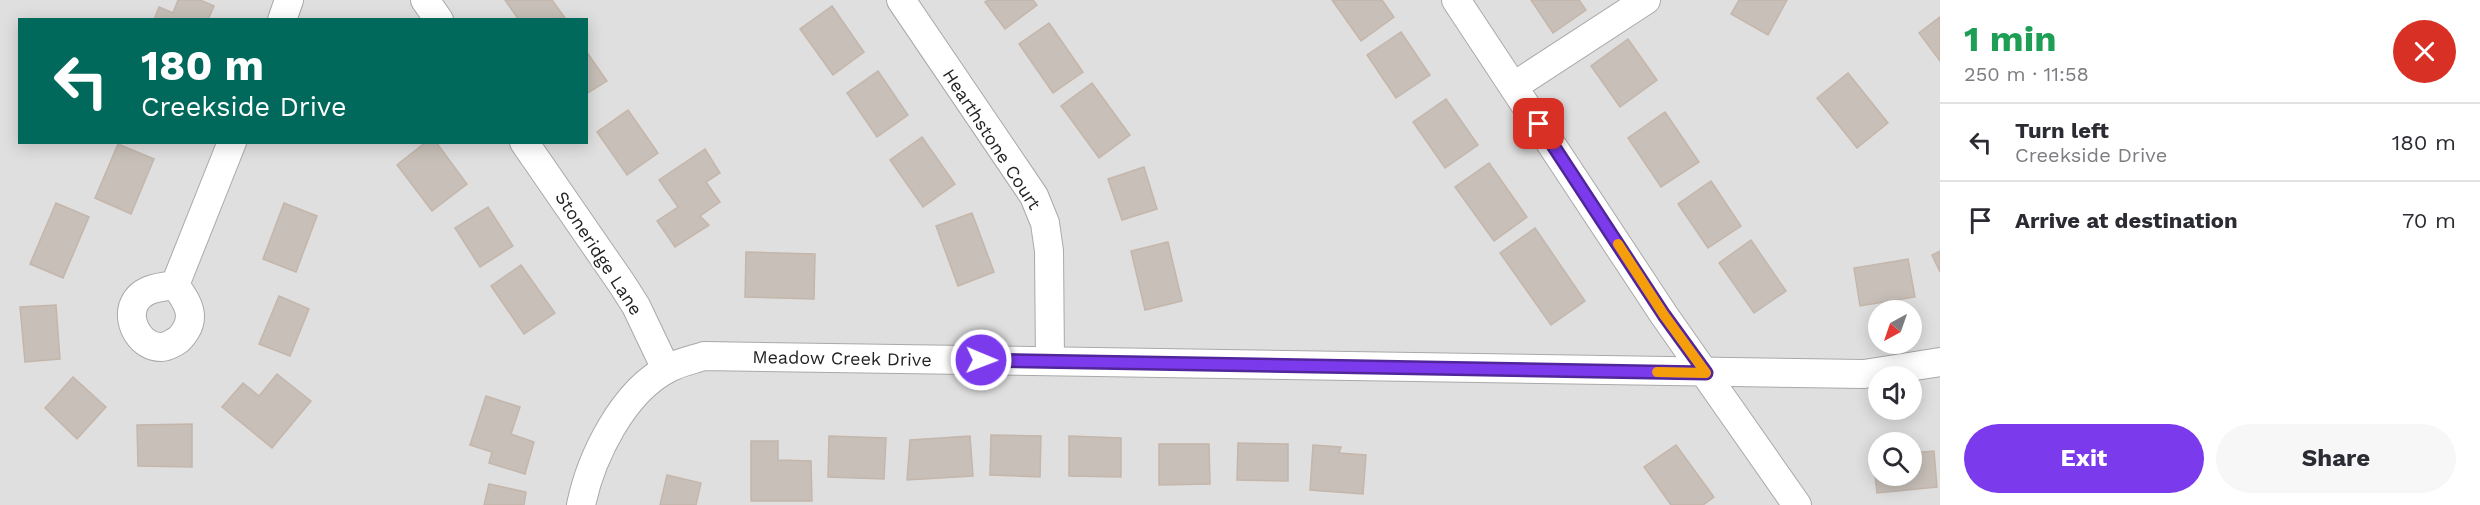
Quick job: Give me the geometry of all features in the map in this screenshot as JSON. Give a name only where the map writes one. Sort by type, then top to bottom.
[{"type":"street","points":[[283,18],[289,0]]},
{"type":"street","points":[[425,0],[437,18]]},
{"type":"street","name":"Hearthstone Court","points":[[901,0],[1034,196],[1045,223],[1049,251],[1050,361]]},
{"type":"street","points":[[1456,0],[1664,315],[1797,505]]},
{"type":"street","points":[[1514,86],[1646,0]]},
{"type":"street","points":[[175,285],[231,144]]},
{"type":"street","name":"Stoneridge Lane","points":[[525,144],[636,306],[666,369]]},
{"type":"street","name":"Meadow Creek Drive","points":[[581,505],[596,459],[614,423],[632,396],[666,369],[704,356],[1864,374],[1940,362]]},
{"type":"shaded area","points":[[0,0],[1940,0],[1940,505],[0,505]]},
{"type":"building","points":[[178,0],[200,0],[214,6],[209,18],[155,18],[159,7],[173,13]]},
{"type":"building","points":[[505,0],[552,0],[565,18],[518,18]]},
{"type":"building","points":[[988,0],[1033,0],[1037,5],[1005,29],[985,2]]},
{"type":"building","points":[[1332,0],[1382,0],[1394,17],[1361,41]]},
{"type":"building","points":[[1531,0],[1579,0],[1586,10],[1553,33]]},
{"type":"building","points":[[1739,0],[1787,0],[1768,35],[1731,14]]},
{"type":"building","points":[[832,6],[864,52],[833,75],[800,29]]},
{"type":"building","points":[[1940,17],[1940,61],[1919,33]]},
{"type":"building","points":[[1049,23],[1083,72],[1053,93],[1019,44]]},
{"type":"building","points":[[1401,32],[1430,75],[1396,98],[1367,55]]},
{"type":"building","points":[[1628,39],[1657,80],[1620,107],[1591,66]]},
{"type":"building","points":[[588,54],[607,81],[588,93]]},
{"type":"building","points":[[878,71],[908,115],[877,137],[847,93]]},
{"type":"building","points":[[1848,73],[1888,123],[1857,148],[1817,98]]},
{"type":"building","points":[[1092,83],[1130,135],[1099,158],[1061,106]]},
{"type":"building","points":[[1446,99],[1478,145],[1445,168],[1413,122]]},
{"type":"building","points":[[628,110],[658,153],[627,175],[597,132]]},
{"type":"building","points":[[1665,112],[1699,162],[1661,187],[1628,138]]},
{"type":"building","points":[[922,137],[955,184],[923,207],[890,160]]},
{"type":"building","points":[[118,144],[154,159],[131,214],[95,198]]},
{"type":"building","points":[[423,144],[437,144],[467,184],[432,211],[397,165]]},
{"type":"building","points":[[705,149],[720,173],[706,182],[720,202],[700,216],[709,225],[675,247],[657,221],[678,207],[659,180]]},
{"type":"building","points":[[1489,163],[1527,217],[1494,241],[1455,187]]},
{"type":"building","points":[[1144,167],[1157,209],[1122,220],[1108,179]]},
{"type":"building","points":[[1711,181],[1741,226],[1708,248],[1678,204]]},
{"type":"building","points":[[56,203],[89,217],[63,278],[30,264]]},
{"type":"building","points":[[284,203],[317,216],[296,272],[263,259]]},
{"type":"building","points":[[488,207],[513,246],[480,267],[455,228]]},
{"type":"building","points":[[972,213],[994,272],[958,286],[936,226]]},
{"type":"building","points":[[1535,228],[1585,301],[1551,325],[1500,253]]},
{"type":"building","points":[[1751,240],[1786,291],[1754,313],[1719,263]]},
{"type":"building","points":[[1168,242],[1182,301],[1145,310],[1131,251]]},
{"type":"building","points":[[1940,251],[1940,272],[1932,255]]},
{"type":"building","points":[[746,252],[815,254],[814,299],[745,297]]},
{"type":"building","points":[[1908,259],[1915,297],[1897,300],[1868,300],[1868,305],[1860,306],[1854,268]]},
{"type":"building","points":[[521,265],[555,313],[524,334],[491,286]]},
{"type":"building","points":[[279,296],[309,309],[290,356],[259,344]]},
{"type":"building","points":[[56,305],[60,359],[25,362],[20,307]]},
{"type":"building","points":[[277,374],[311,401],[272,448],[222,407],[243,383],[259,396]]},
{"type":"building","points":[[73,377],[106,407],[77,439],[45,408]]},
{"type":"building","points":[[486,396],[520,407],[511,434],[534,442],[525,474],[489,463],[492,452],[470,445]]},
{"type":"building","points":[[192,424],[192,467],[138,466],[137,425]]},
{"type":"building","points":[[991,435],[1041,436],[1040,477],[990,475]]},
{"type":"building","points":[[829,436],[886,438],[884,479],[828,477]]},
{"type":"building","points":[[970,436],[973,476],[907,480],[910,440]]},
{"type":"building","points":[[1069,436],[1121,438],[1121,477],[1069,476]]},
{"type":"building","points":[[751,441],[778,441],[778,460],[811,461],[812,501],[751,501]]},
{"type":"building","points":[[1238,443],[1288,444],[1288,481],[1237,480]]},
{"type":"building","points":[[1159,444],[1209,444],[1210,484],[1159,485]]},
{"type":"building","points":[[1313,445],[1341,447],[1339,453],[1366,455],[1363,494],[1310,490]]},
{"type":"building","points":[[1676,445],[1714,497],[1703,505],[1671,505],[1644,467]]},
{"type":"building","points":[[1934,451],[1937,487],[1877,493],[1876,486],[1922,486],[1922,452]]},
{"type":"building","points":[[667,475],[701,483],[696,505],[660,505]]},
{"type":"building","points":[[489,484],[526,492],[524,505],[484,505]]},
{"type":"slow traffic","points":[[1618,244],[1664,315],[1706,373],[1657,372]]},
{"type":"route","points":[[981,360],[1706,373],[1664,315],[1539,124]]}]
